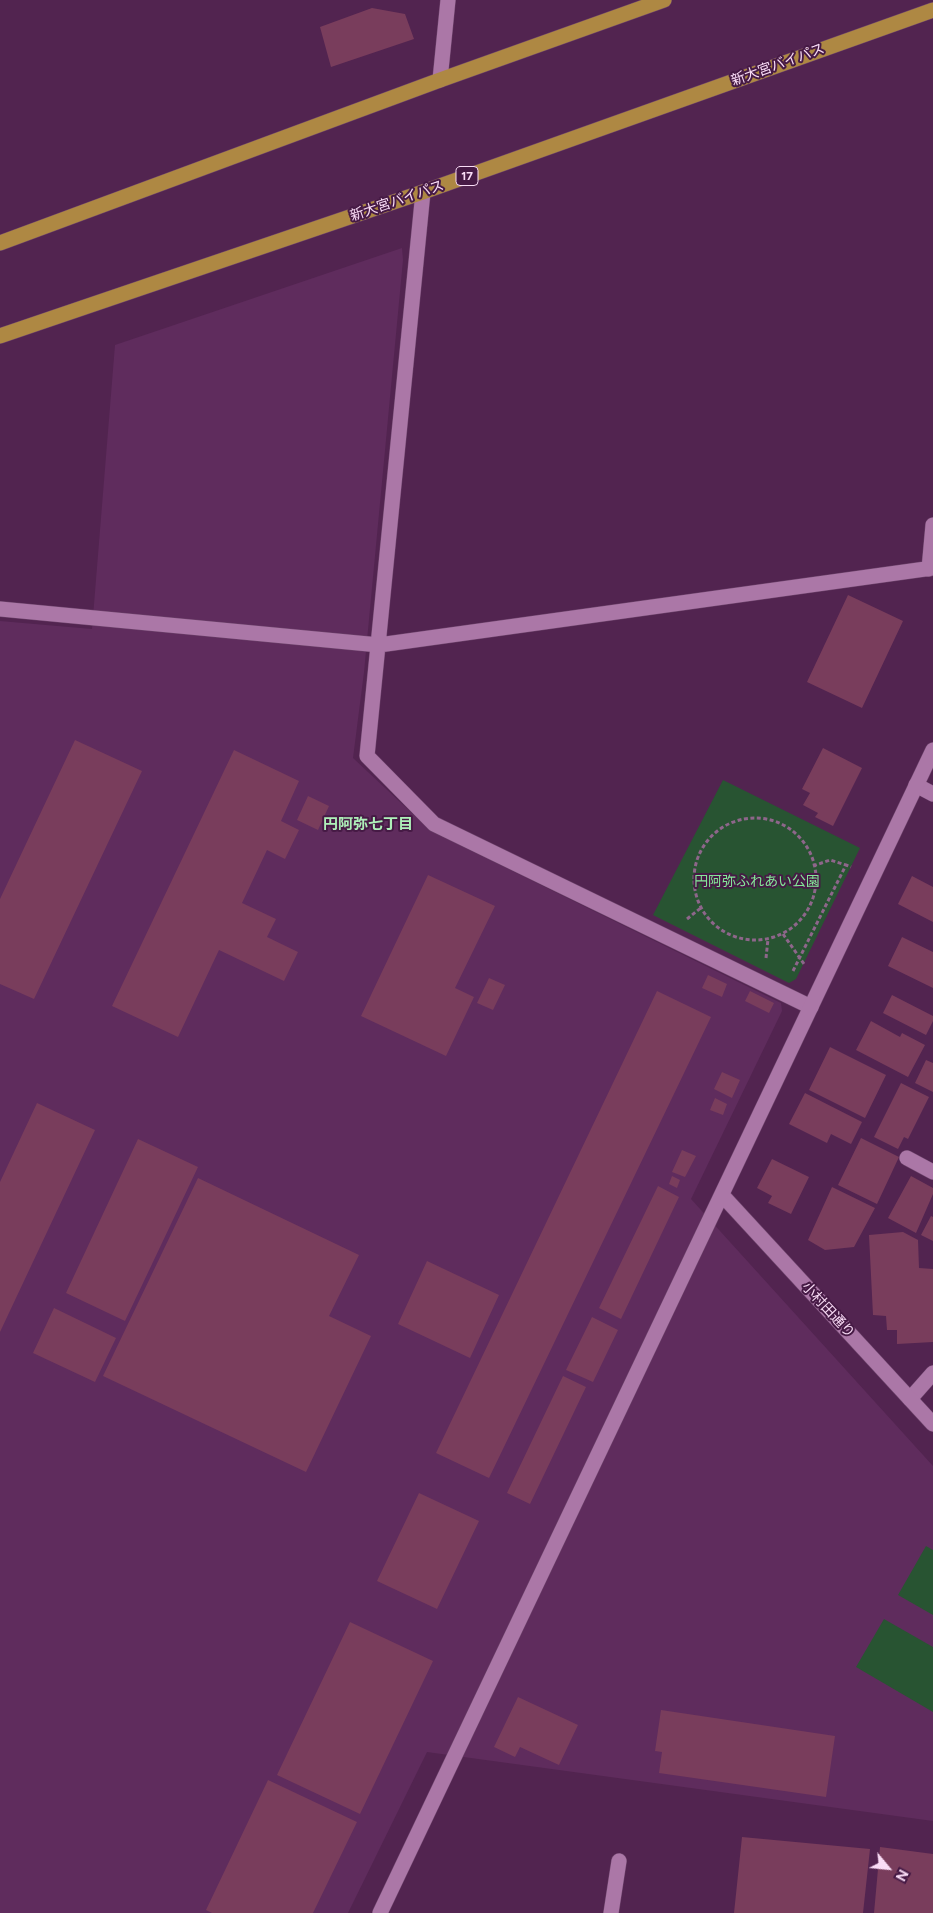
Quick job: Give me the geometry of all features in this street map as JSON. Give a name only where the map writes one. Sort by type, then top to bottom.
[{"type":"highway","points":[[0,243],[440,80],[664,0]]},
{"type":"highway","name":"新大宮バイパス","points":[[0,336],[423,192],[933,10]]},
{"type":"street","points":[[440,80],[448,0]]},
{"type":"street","points":[[423,192],[367,756],[434,824],[811,1006]]},
{"type":"street","points":[[0,609],[378,645],[931,569],[933,525]]},
{"type":"street","points":[[380,1913],[723,1196],[933,750]]},
{"type":"street","points":[[916,785],[933,794]]},
{"type":"street","points":[[907,1158],[933,1172]]},
{"type":"street","name":"小村田通り","points":[[723,1196],[933,1424]]},
{"type":"street","points":[[910,1399],[933,1373]]},
{"type":"street","points":[[611,1913],[618,1861]]},
{"type":"path","points":[[751,817],[758,817],[778,823],[797,836],[809,852],[813,866],[816,881],[811,901],[798,922],[783,934],[768,939],[746,939],[726,930],[708,916],[700,905],[695,886],[695,867],[700,853],[711,836],[728,824],[751,817]]},
{"type":"path","points":[[813,866],[830,860],[856,869]]},
{"type":"path","points":[[790,978],[846,865]]},
{"type":"path","points":[[783,934],[808,968]]},
{"type":"shaded area","points":[[402,248],[403,260],[364,672],[353,758],[431,831],[781,1003],[782,1011],[691,1199],[933,1466],[933,1821],[427,1752],[348,1913],[0,1913],[0,621],[92,629],[115,345]]},
{"type":"green space","name":"円阿弥ふれあい公園","points":[[723,780],[860,848],[796,979],[789,983],[653,915]]},
{"type":"green space","points":[[926,1546],[933,1550],[933,1615],[898,1595]]},
{"type":"green space","points":[[884,1619],[933,1647],[933,1712],[856,1667]]},
{"type":"building","points":[[372,8],[405,14],[414,39],[331,67],[320,27]]},
{"type":"building","points":[[848,595],[903,621],[862,708],[807,682]]},
{"type":"building","points":[[75,740],[142,771],[34,999],[0,984],[0,899]]},
{"type":"building","points":[[823,748],[862,768],[833,826],[815,817],[818,813],[803,805],[810,793],[802,789]]},
{"type":"building","points":[[234,750],[299,781],[281,821],[299,830],[285,859],[267,850],[242,903],[276,919],[267,937],[298,952],[284,981],[219,950],[178,1037],[112,1006]]},
{"type":"building","points":[[308,796],[329,806],[318,830],[297,820]]},
{"type":"building","points":[[428,875],[495,906],[455,988],[474,997],[446,1056],[361,1016]]},
{"type":"building","points":[[912,876],[933,887],[933,922],[898,904]]},
{"type":"building","points":[[902,937],[933,952],[933,988],[888,966]]},
{"type":"building","points":[[708,975],[727,984],[722,997],[702,988]]},
{"type":"building","points":[[489,978],[505,985],[493,1010],[477,1003]]},
{"type":"building","points":[[657,991],[711,1017],[489,1478],[436,1453]]},
{"type":"building","points":[[750,991],[774,1003],[769,1013],[745,1001]]},
{"type":"building","points":[[892,995],[933,1016],[933,1021],[926,1035],[883,1013]]},
{"type":"building","points":[[871,1021],[900,1037],[902,1033],[925,1045],[908,1077],[856,1050]]},
{"type":"building","points":[[830,1047],[886,1075],[865,1118],[809,1090]]},
{"type":"building","points":[[926,1060],[933,1063],[933,1092],[915,1083]]},
{"type":"building","points":[[722,1072],[740,1080],[732,1098],[714,1089]]},
{"type":"building","points":[[901,1083],[929,1097],[908,1139],[904,1137],[898,1149],[874,1137]]},
{"type":"building","points":[[805,1093],[862,1122],[851,1144],[831,1134],[827,1143],[789,1124]]},
{"type":"building","points":[[715,1098],[727,1104],[723,1115],[710,1110]]},
{"type":"building","points":[[37,1103],[95,1130],[0,1332],[0,1182]]},
{"type":"building","points":[[861,1138],[899,1157],[877,1204],[838,1185]]},
{"type":"building","points":[[138,1139],[198,1167],[125,1321],[66,1293]]},
{"type":"building","points":[[682,1150],[696,1156],[685,1177],[672,1172]]},
{"type":"building","points":[[772,1159],[809,1177],[791,1214],[768,1203],[772,1196],[757,1188]]},
{"type":"building","points":[[672,1176],[680,1180],[677,1188],[669,1184]]},
{"type":"building","points":[[911,1176],[933,1188],[933,1194],[916,1233],[888,1218]]},
{"type":"building","points":[[198,1178],[359,1255],[329,1316],[371,1336],[306,1472],[103,1376]]},
{"type":"building","points":[[658,1186],[679,1197],[621,1319],[599,1308]]},
{"type":"building","points":[[832,1187],[875,1208],[854,1247],[825,1250],[808,1240]]},
{"type":"building","points":[[931,1216],[933,1217],[933,1241],[921,1235]]},
{"type":"building","points":[[903,1232],[918,1240],[919,1268],[933,1269],[933,1342],[897,1344],[897,1330],[887,1330],[886,1316],[873,1315],[869,1235]]},
{"type":"building","points":[[427,1261],[499,1295],[470,1358],[398,1324]]},
{"type":"building","points":[[54,1308],[116,1338],[95,1382],[33,1353]]},
{"type":"building","points":[[592,1317],[618,1330],[593,1382],[566,1370]]},
{"type":"building","points":[[563,1376],[586,1387],[530,1504],[507,1493]]},
{"type":"building","points":[[419,1493],[479,1521],[437,1609],[377,1581]]},
{"type":"building","points":[[350,1622],[433,1661],[360,1814],[277,1775]]},
{"type":"building","points":[[518,1697],[578,1725],[559,1765],[520,1747],[515,1757],[494,1747]]},
{"type":"building","points":[[661,1710],[835,1736],[826,1797],[659,1773],[662,1752],[655,1751]]},
{"type":"building","points":[[268,1780],[357,1822],[313,1913],[212,1913],[206,1910]]},
{"type":"building","points":[[742,1837],[870,1849],[863,1913],[734,1913]]},
{"type":"building","points":[[880,1847],[933,1854],[933,1913],[874,1913]]},
{"type":"district","name":"円阿弥七丁目","points":[[368,825]]}]
